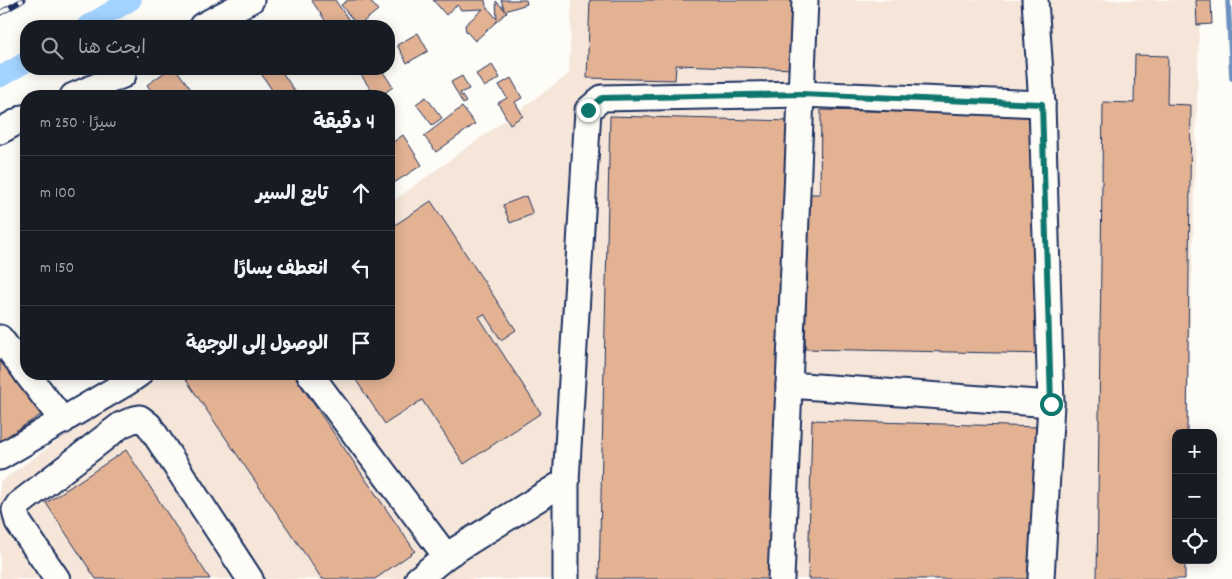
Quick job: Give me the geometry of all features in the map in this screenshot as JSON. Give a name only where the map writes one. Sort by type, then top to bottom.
[{"type":"lane","points":[[213,20],[251,0]]},
{"type":"lane","points":[[780,579],[806,0]]},
{"type":"lane","points":[[1035,0],[1042,104],[1051,404],[1042,579]]},
{"type":"lane","points":[[93,90],[126,80]]},
{"type":"lane","points":[[566,579],[566,481],[588,110],[602,98],[801,94],[1042,104]]},
{"type":"lane","points":[[0,131],[20,120]]},
{"type":"lane","points":[[0,338],[20,364]]},
{"type":"lane","points":[[32,380],[63,421]]},
{"type":"lane","points":[[0,457],[63,421],[124,380]]},
{"type":"lane","points":[[314,380],[446,556]]},
{"type":"lane","points":[[789,385],[1051,404]]},
{"type":"lane","points":[[56,579],[18,522],[15,510],[19,504],[121,425],[140,418],[149,425],[250,579]]},
{"type":"lane","points":[[418,579],[446,556],[566,481]]},
{"type":"shaded area","points":[[572,0],[1200,0],[1187,429],[1172,429],[1172,564],[1177,564],[1182,579],[0,579],[0,482],[143,380],[395,380],[395,200],[569,74]]},
{"type":"building","points":[[335,0],[349,20],[325,20],[312,1]]},
{"type":"building","points":[[348,0],[369,0],[378,10],[366,20],[353,20],[341,5]]},
{"type":"building","points":[[433,0],[485,0],[486,6],[497,19],[496,1],[507,12],[475,41],[466,31],[465,25],[483,9],[461,10],[457,5],[446,15]]},
{"type":"building","points":[[501,0],[526,0],[527,4],[505,11]]},
{"type":"building","points":[[590,0],[799,0],[797,69],[676,65],[675,80],[587,78]]},
{"type":"building","points":[[1196,0],[1211,0],[1212,24],[1197,25]]},
{"type":"building","points":[[248,13],[252,20],[235,20]]},
{"type":"building","points":[[418,33],[428,51],[407,63],[397,45]]},
{"type":"building","points":[[1135,55],[1168,56],[1167,104],[1191,105],[1187,429],[1172,429],[1172,564],[1185,564],[1185,579],[1097,579],[1103,102],[1134,103]]},
{"type":"building","points":[[492,65],[500,78],[484,87],[476,74]]},
{"type":"building","points":[[161,75],[180,75],[192,90],[151,90],[147,85]]},
{"type":"building","points":[[262,75],[284,75],[294,90],[272,90]]},
{"type":"building","points":[[361,75],[385,75],[393,87],[389,90],[371,90]]},
{"type":"building","points":[[462,76],[469,89],[460,93],[466,102],[463,104],[451,82]]},
{"type":"building","points":[[511,78],[522,98],[515,102],[523,116],[510,124],[498,103],[507,98],[499,85]]},
{"type":"building","points":[[426,97],[442,118],[432,125],[416,104]]},
{"type":"building","points":[[462,107],[475,124],[436,152],[424,136]]},
{"type":"building","points":[[821,110],[1052,115],[1048,354],[805,349],[808,194],[820,194]]},
{"type":"building","points":[[610,116],[790,121],[780,579],[599,579]]},
{"type":"building","points":[[403,135],[422,165],[395,182],[395,141]]},
{"type":"building","points":[[526,196],[533,214],[510,223],[503,205]]},
{"type":"building","points":[[431,201],[516,330],[501,340],[484,314],[479,317],[541,413],[464,464],[422,400],[385,424],[356,380],[395,380],[395,225]]},
{"type":"building","points":[[0,349],[20,373],[20,380],[26,380],[50,409],[0,441]]},
{"type":"building","points":[[186,380],[297,380],[415,551],[375,579],[322,579]]},
{"type":"building","points":[[812,420],[1039,427],[1034,579],[808,579]]},
{"type":"building","points":[[126,450],[210,579],[96,579],[46,503]]},
{"type":"waterway","points":[[97,20],[131,0]]},
{"type":"waterway","points":[[1228,0],[1232,78]]},
{"type":"waterway","points":[[0,77],[20,65]]},
{"type":"railway","points":[[0,13],[23,0]]},
{"type":"route","points":[[588,110],[602,98],[801,94],[1042,104],[1051,404]]}]
